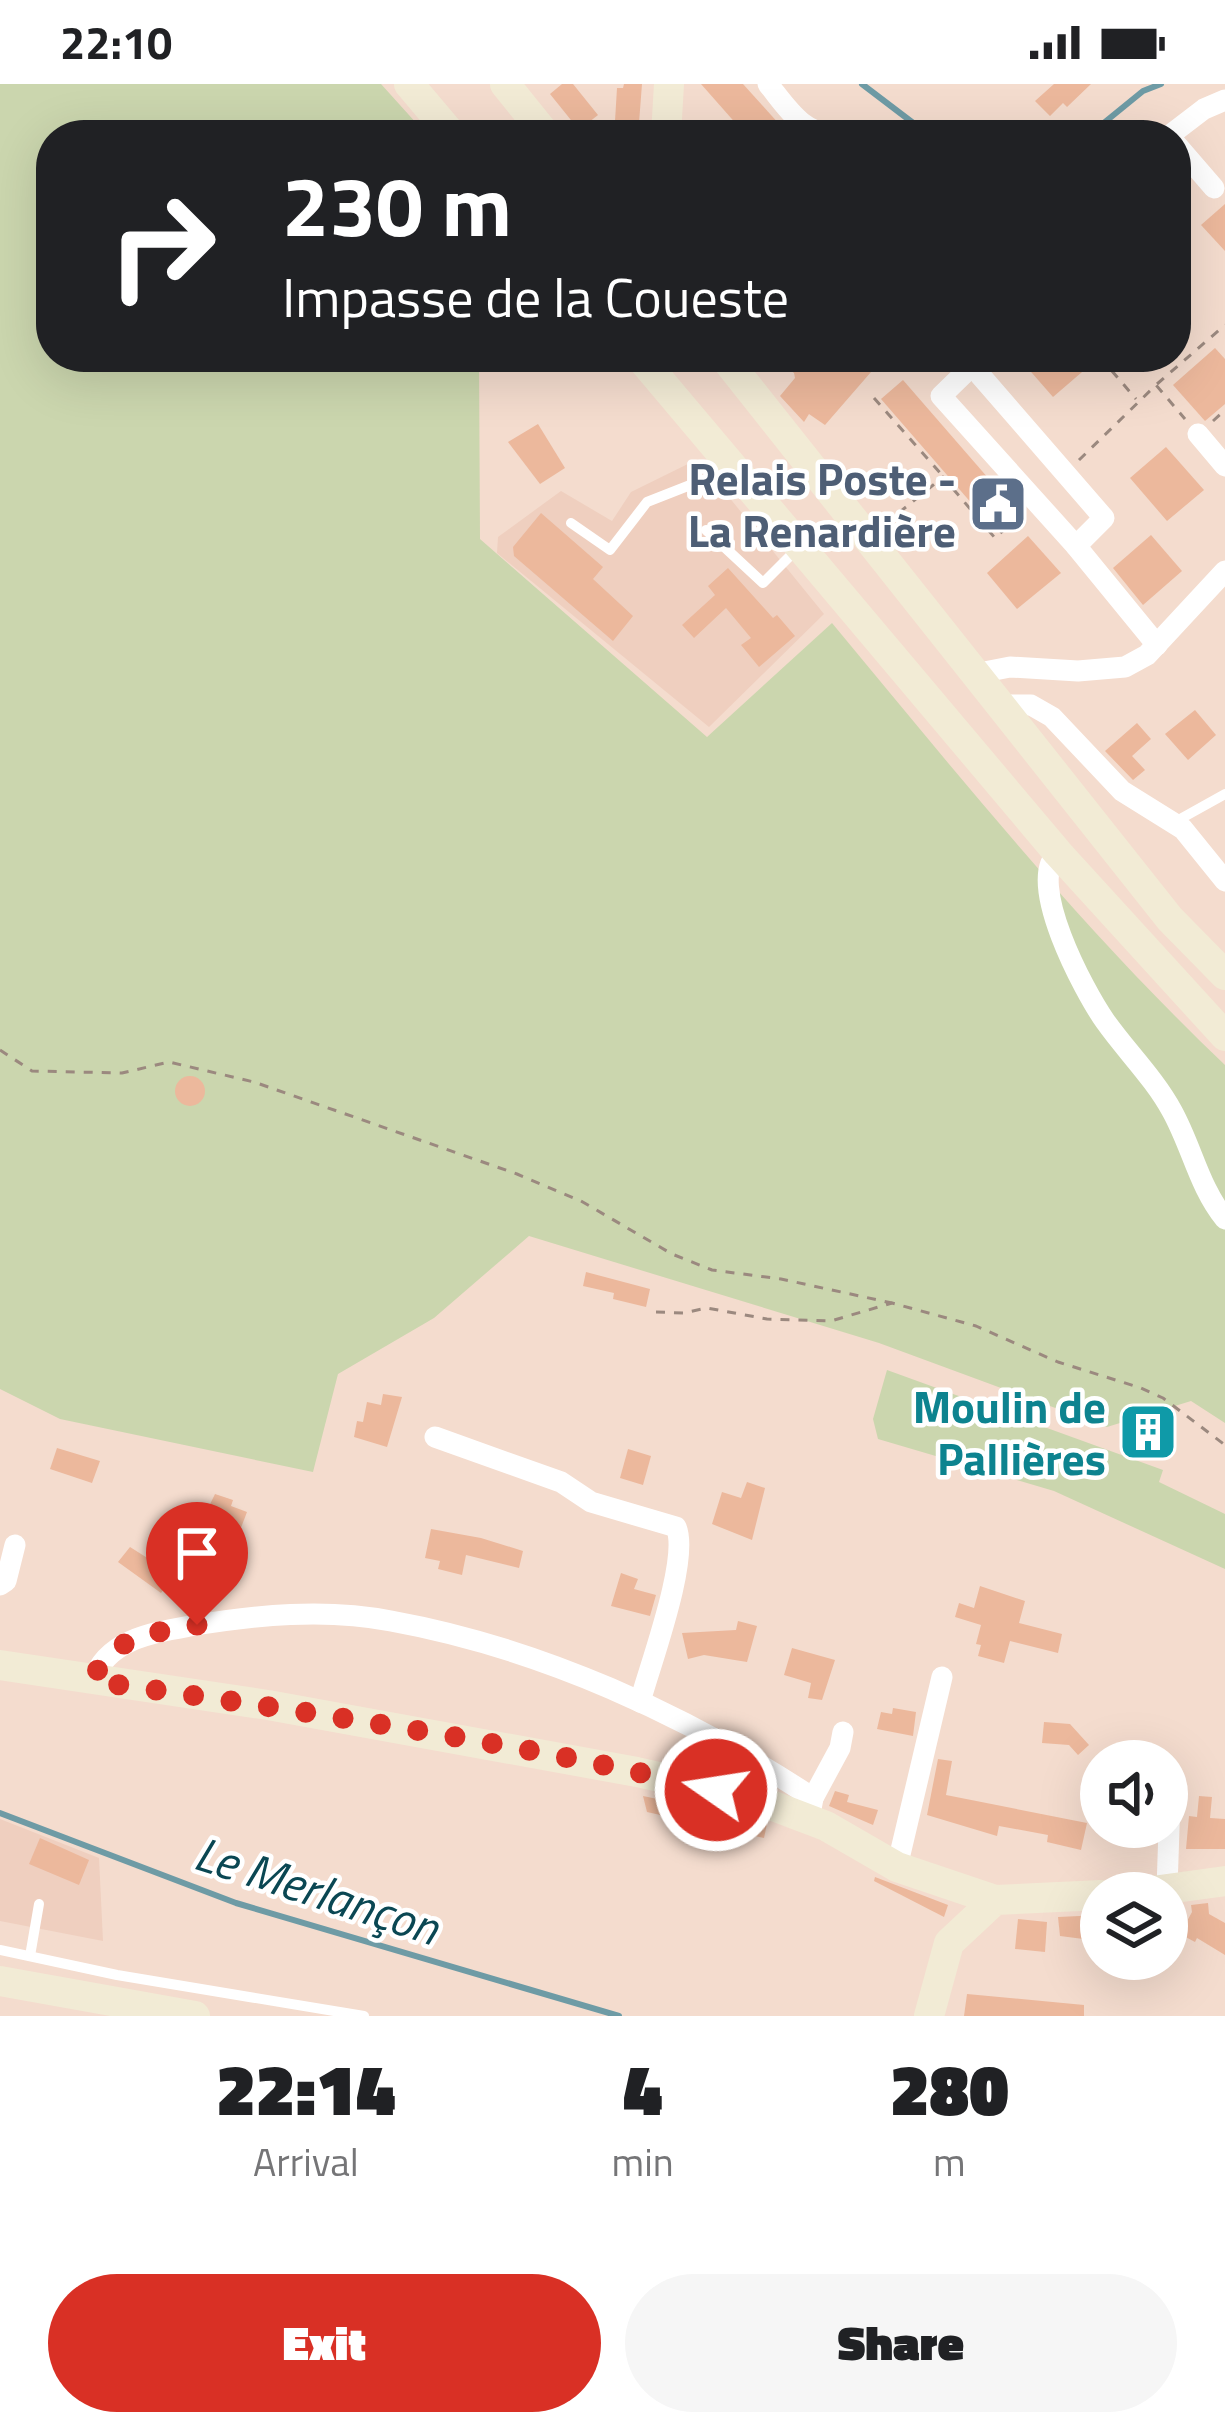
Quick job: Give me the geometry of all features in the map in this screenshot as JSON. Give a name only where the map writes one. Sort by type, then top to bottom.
[{"type":"street","points":[[409,84],[439,120]]},
{"type":"street","points":[[505,84],[534,120]]},
{"type":"street","points":[[667,120],[669,84]]},
{"type":"street","points":[[767,84],[800,120]]},
{"type":"street","points":[[1190,120],[1225,100]]},
{"type":"street","points":[[1191,161],[1214,188]]},
{"type":"street","points":[[653,372],[1058,853],[1225,1036]]},
{"type":"street","points":[[736,372],[1170,919],[1225,975]]},
{"type":"street","points":[[965,372],[940,396],[1076,546],[1157,645]]},
{"type":"street","points":[[979,372],[1104,518],[1076,546]]},
{"type":"street","points":[[1198,434],[1225,466]]},
{"type":"street","points":[[974,674],[1010,667],[1125,667],[1157,645],[1225,571]]},
{"type":"street","points":[[999,705],[1031,705],[1052,717],[1122,791],[1184,829],[1225,881]]},
{"type":"street","points":[[1058,853],[1049,860],[1046,872],[1049,903],[1071,956],[1102,1018],[1160,1089],[1225,1220]]},
{"type":"street","points":[[435,1437],[561,1482],[591,1502],[676,1527],[682,1539],[677,1568],[640,1702]]},
{"type":"street","points":[[0,1585],[6,1580],[15,1545]]},
{"type":"street","points":[[93,1681],[100,1660],[118,1646],[164,1631],[272,1615],[389,1620],[510,1650],[640,1702],[897,1867],[994,1900],[1080,1896]]},
{"type":"street","points":[[0,1665],[268,1705],[637,1772],[811,1809]]},
{"type":"street","points":[[897,1867],[942,1677]]},
{"type":"street","points":[[811,1809],[843,1732]]},
{"type":"street","points":[[1188,1886],[1225,1881]]},
{"type":"street","points":[[929,2016],[949,1943],[994,1900]]},
{"type":"street","points":[[0,1981],[195,2016]]},
{"type":"lane","points":[[571,523],[610,550],[647,502],[734,468]]},
{"type":"lane","points":[[706,530],[764,583],[800,546]]},
{"type":"lane","points":[[1173,823],[1225,794]]},
{"type":"lane","points":[[30,1956],[39,1904]]},
{"type":"lane","points":[[0,1950],[364,2016]]},
{"type":"path","points":[[1191,355],[1225,325]]},
{"type":"path","points":[[1113,372],[1137,400],[1171,372]]},
{"type":"path","points":[[1156,385],[1198,434]]},
{"type":"path","points":[[874,398],[943,477]]},
{"type":"path","points":[[0,1050],[32,1071],[122,1073],[169,1062],[254,1082],[518,1174],[581,1201],[672,1254],[712,1270],[782,1279],[976,1326],[1162,1398],[1225,1445]]},
{"type":"path","points":[[656,1312],[707,1308],[831,1322],[892,1304]]},
{"type":"shaded area","points":[[698,459],[824,614],[709,727],[497,553],[498,537],[561,491],[612,521],[631,492]]},
{"type":"shaded area","points":[[0,1819],[99,1858],[103,1941],[0,1921]]},
{"type":"green space","points":[[0,84],[381,84],[413,120],[36,120],[36,372],[479,372],[480,539],[707,737],[832,623],[1071,905],[1225,1065],[1225,1423],[1191,1401],[1107,1427],[879,1343],[529,1236],[434,1318],[338,1374],[313,1472],[60,1419],[0,1389]]},
{"type":"green space","points":[[887,1370],[1163,1470],[1159,1482],[1225,1514],[1225,1569],[1054,1491],[878,1439],[873,1419]]},
{"type":"building","points":[[562,84],[573,84],[598,115],[592,120],[571,120],[550,94]]},
{"type":"building","points":[[624,84],[642,84],[639,120],[615,120],[617,88]]},
{"type":"building","points":[[701,84],[743,84],[775,120],[733,120]]},
{"type":"building","points":[[1054,84],[1091,84],[1050,116],[1035,101]]},
{"type":"building","points":[[1225,204],[1225,251],[1201,225]]},
{"type":"building","points":[[1215,348],[1225,359],[1225,404],[1205,421],[1173,385]]},
{"type":"building","points":[[871,372],[825,425],[809,414],[804,422],[780,396],[794,373]]},
{"type":"building","points":[[1031,372],[1082,372],[1053,397]]},
{"type":"building","points":[[903,380],[1015,509],[993,528],[881,399]]},
{"type":"building","points":[[538,424],[565,468],[540,484],[508,442]]},
{"type":"building","points":[[1166,447],[1204,490],[1167,521],[1130,478]]},
{"type":"building","points":[[541,513],[603,567],[593,579],[633,616],[613,641],[514,556],[513,547]]},
{"type":"building","points":[[1151,535],[1182,571],[1143,605],[1113,568]]},
{"type":"building","points":[[1028,536],[1061,573],[1017,609],[987,573]]},
{"type":"building","points":[[728,568],[795,636],[759,667],[741,645],[751,638],[726,608],[694,638],[682,625],[715,595],[708,586]]},
{"type":"building","points":[[1195,710],[1216,735],[1188,760],[1165,734]]},
{"type":"building","points":[[1137,723],[1151,739],[1132,756],[1145,770],[1133,780],[1105,751]]},
{"type":"building","points":[[190,1076],[201,1080],[205,1091],[201,1102],[190,1106],[179,1102],[175,1091],[179,1080]]},
{"type":"building","points":[[586,1272],[650,1289],[646,1307],[583,1286]]},
{"type":"building","points":[[383,1394],[402,1397],[387,1447],[354,1437],[367,1402],[381,1405]]},
{"type":"building","points":[[57,1448],[100,1461],[92,1483],[50,1469]]},
{"type":"building","points":[[628,1449],[651,1456],[643,1485],[620,1478]]},
{"type":"building","points":[[747,1482],[765,1488],[752,1540],[712,1524],[722,1492],[741,1498]]},
{"type":"building","points":[[215,1494],[247,1512],[234,1546],[196,1533]]},
{"type":"building","points":[[431,1529],[523,1551],[519,1568],[466,1555],[462,1575],[438,1569],[440,1561],[425,1558]]},
{"type":"building","points":[[130,1547],[160,1566],[165,1560],[178,1569],[161,1593],[118,1562]]},
{"type":"building","points":[[621,1573],[638,1579],[634,1589],[656,1595],[650,1616],[611,1606]]},
{"type":"building","points":[[980,1586],[1025,1601],[1019,1623],[1062,1634],[1058,1653],[1010,1641],[1004,1663],[978,1656],[981,1625],[955,1617],[959,1603],[974,1608]]},
{"type":"building","points":[[738,1621],[757,1626],[747,1662],[704,1655],[688,1659],[682,1633],[736,1630]]},
{"type":"building","points":[[792,1648],[835,1660],[822,1700],[808,1698],[811,1683],[784,1675]]},
{"type":"building","points":[[893,1708],[916,1712],[913,1736],[877,1729],[881,1712],[892,1714]]},
{"type":"building","points":[[1044,1722],[1070,1724],[1084,1740],[1080,1740],[1078,1755],[1069,1745],[1042,1743]]},
{"type":"building","points":[[938,1759],[952,1761],[946,1795],[1080,1822],[1081,1848],[1081,1850],[1047,1842],[1048,1835],[999,1826],[997,1836],[927,1815]]},
{"type":"building","points":[[835,1791],[849,1795],[847,1802],[878,1810],[873,1825],[829,1806]]},
{"type":"building","points":[[643,1796],[753,1819],[767,1824],[764,1838],[647,1812]]},
{"type":"building","points":[[1199,1796],[1212,1797],[1210,1818],[1225,1819],[1225,1849],[1186,1849],[1189,1816],[1197,1817]]},
{"type":"building","points":[[40,1838],[89,1860],[79,1885],[29,1864]]},
{"type":"building","points":[[875,1877],[948,1905],[944,1917],[874,1881]]},
{"type":"building","points":[[1208,1903],[1209,1914],[1225,1923],[1225,1955],[1197,1938],[1195,1942],[1188,1938],[1191,1905]]},
{"type":"building","points":[[1080,1916],[1080,1939],[1060,1936],[1058,1917]]},
{"type":"building","points":[[1018,1919],[1047,1922],[1045,1952],[1015,1949]]},
{"type":"building","points":[[967,1994],[1084,2005],[1084,2016],[964,2016]]},
{"type":"waterway","points":[[862,84],[909,120]]},
{"type":"waterway","points":[[1107,120],[1143,91],[1161,84]]},
{"type":"waterway","name":"Le Merlançon","points":[[0,1813],[236,1903],[619,2016]]},
{"type":"place","name":"Relais Poste - La Renardière","points":[[998,504]]},
{"type":"place","name":"Moulin de Pallières","points":[[1148,1432]]},
{"type":"route","points":[[197,1625],[118,1646],[100,1660],[93,1681],[268,1705],[716,1790]]}]
